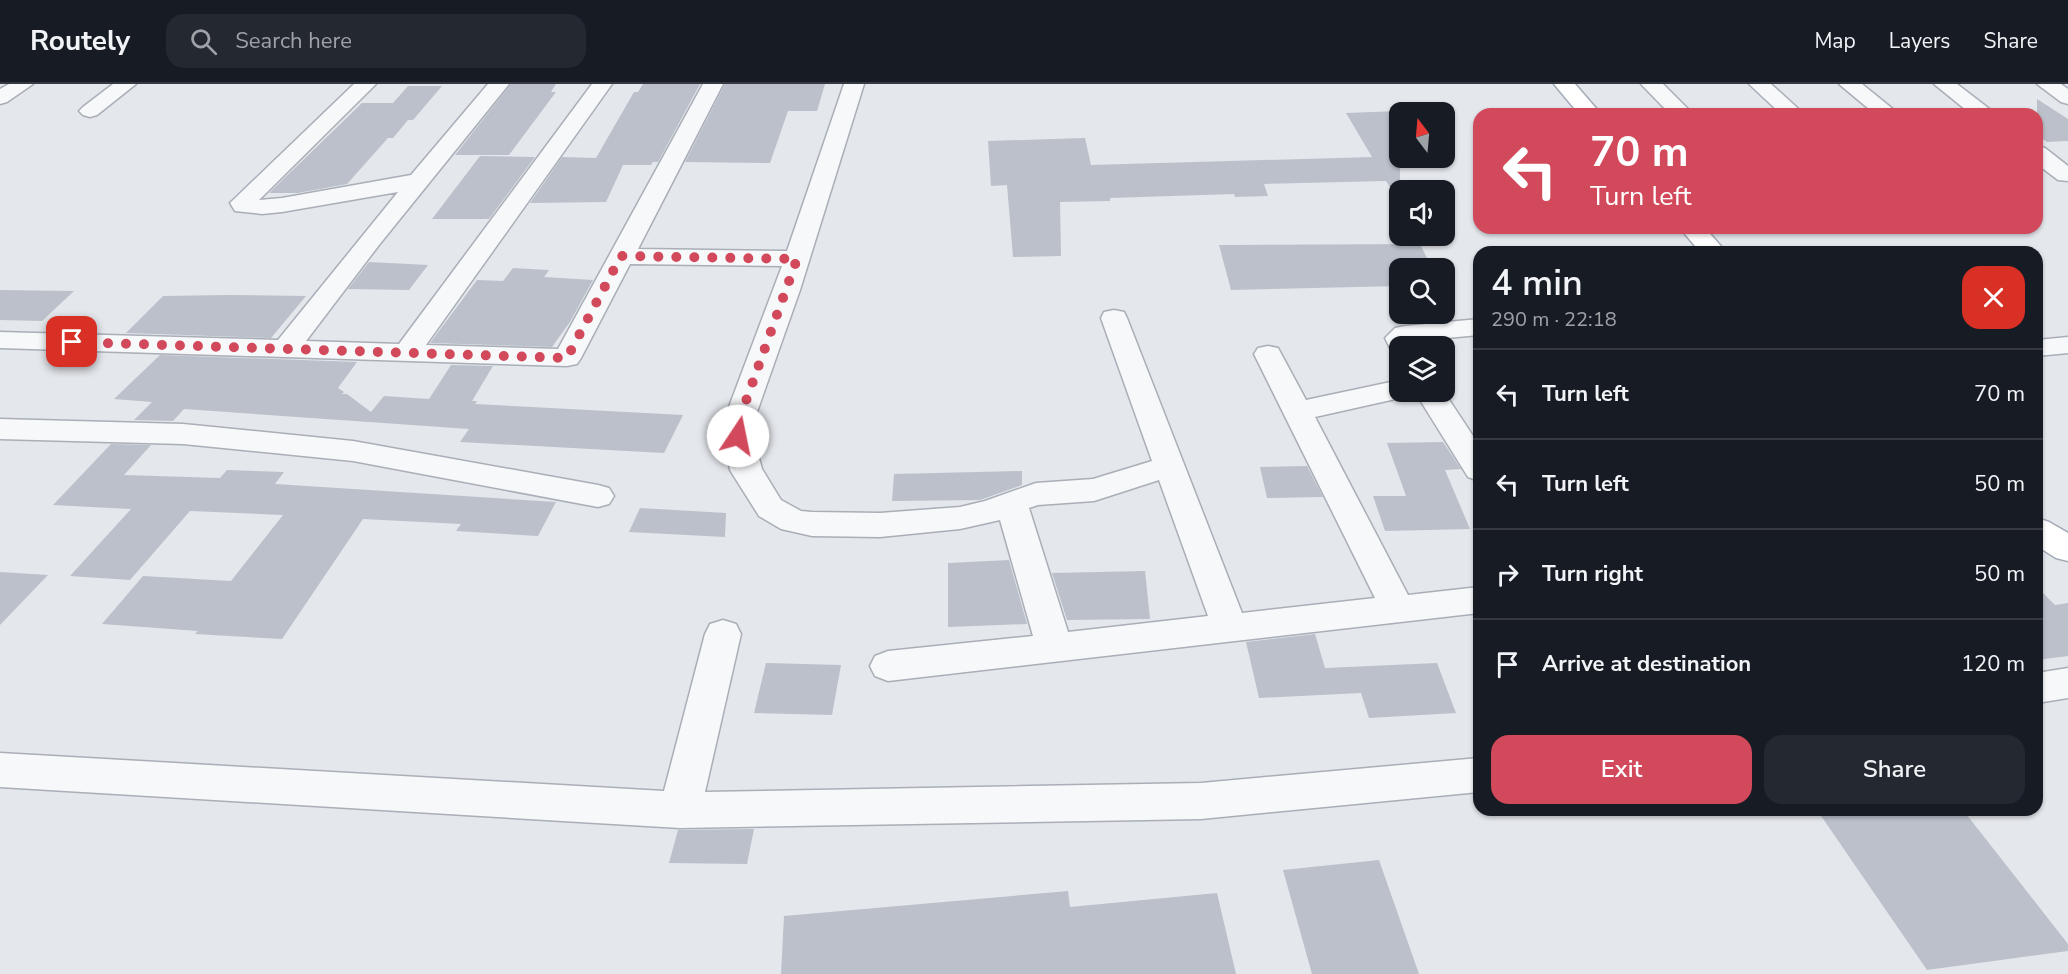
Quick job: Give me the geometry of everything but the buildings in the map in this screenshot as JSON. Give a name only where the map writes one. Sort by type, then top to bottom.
[{"type":"main road","points":[[1555,88],[1563,108]]},
{"type":"main road","points":[[1555,88],[1582,108]]},
{"type":"main road","points":[[1672,234],[1683,246]]},
{"type":"main road","points":[[1697,234],[1708,246]]},
{"type":"main road","points":[[2043,508],[2068,523]]},
{"type":"main road","points":[[2043,534],[2068,549]]},
{"type":"street","points":[[0,98],[23,84]]},
{"type":"street","points":[[90,111],[126,84]]},
{"type":"street","points":[[366,84],[247,198],[242,203],[243,206],[282,205],[419,181]]},
{"type":"street","points":[[286,349],[370,240],[499,84]]},
{"type":"street","points":[[406,354],[602,84]]},
{"type":"street","points":[[0,340],[567,358],[713,84]]},
{"type":"street","points":[[854,84],[797,259],[742,412],[738,436],[746,470],[770,508],[793,521],[812,524],[880,525],[960,518],[994,510],[1036,494],[1094,490],[1170,466]]},
{"type":"street","points":[[1651,84],[1676,108]]},
{"type":"street","points":[[1759,84],[1785,108]]},
{"type":"street","points":[[1849,84],[1880,108]]},
{"type":"street","points":[[1944,84],[1977,108]]},
{"type":"street","points":[[2047,84],[2068,98]]},
{"type":"street","points":[[2043,158],[2066,175]]},
{"type":"street","points":[[621,256],[797,259]]},
{"type":"street","points":[[1114,318],[1230,628]]},
{"type":"street","points":[[1402,336],[1473,328]]},
{"type":"street","points":[[2043,347],[2068,345]]},
{"type":"street","points":[[1268,354],[1398,609]]},
{"type":"street","points":[[1297,411],[1389,390]]},
{"type":"street","points":[[1436,402],[1473,460]]},
{"type":"street","points":[[0,429],[183,434],[353,451],[598,496]]},
{"type":"street","points":[[1011,502],[1055,647]]},
{"type":"street","points":[[888,666],[1473,601]]},
{"type":"street","points":[[680,810],[723,633]]},
{"type":"street","points":[[2043,687],[2068,683]]},
{"type":"street","points":[[0,770],[680,810],[1201,801],[1473,776]]},
{"type":"route","points":[[72,342],[567,358],[621,256],[797,259],[742,412],[738,436]]}]
